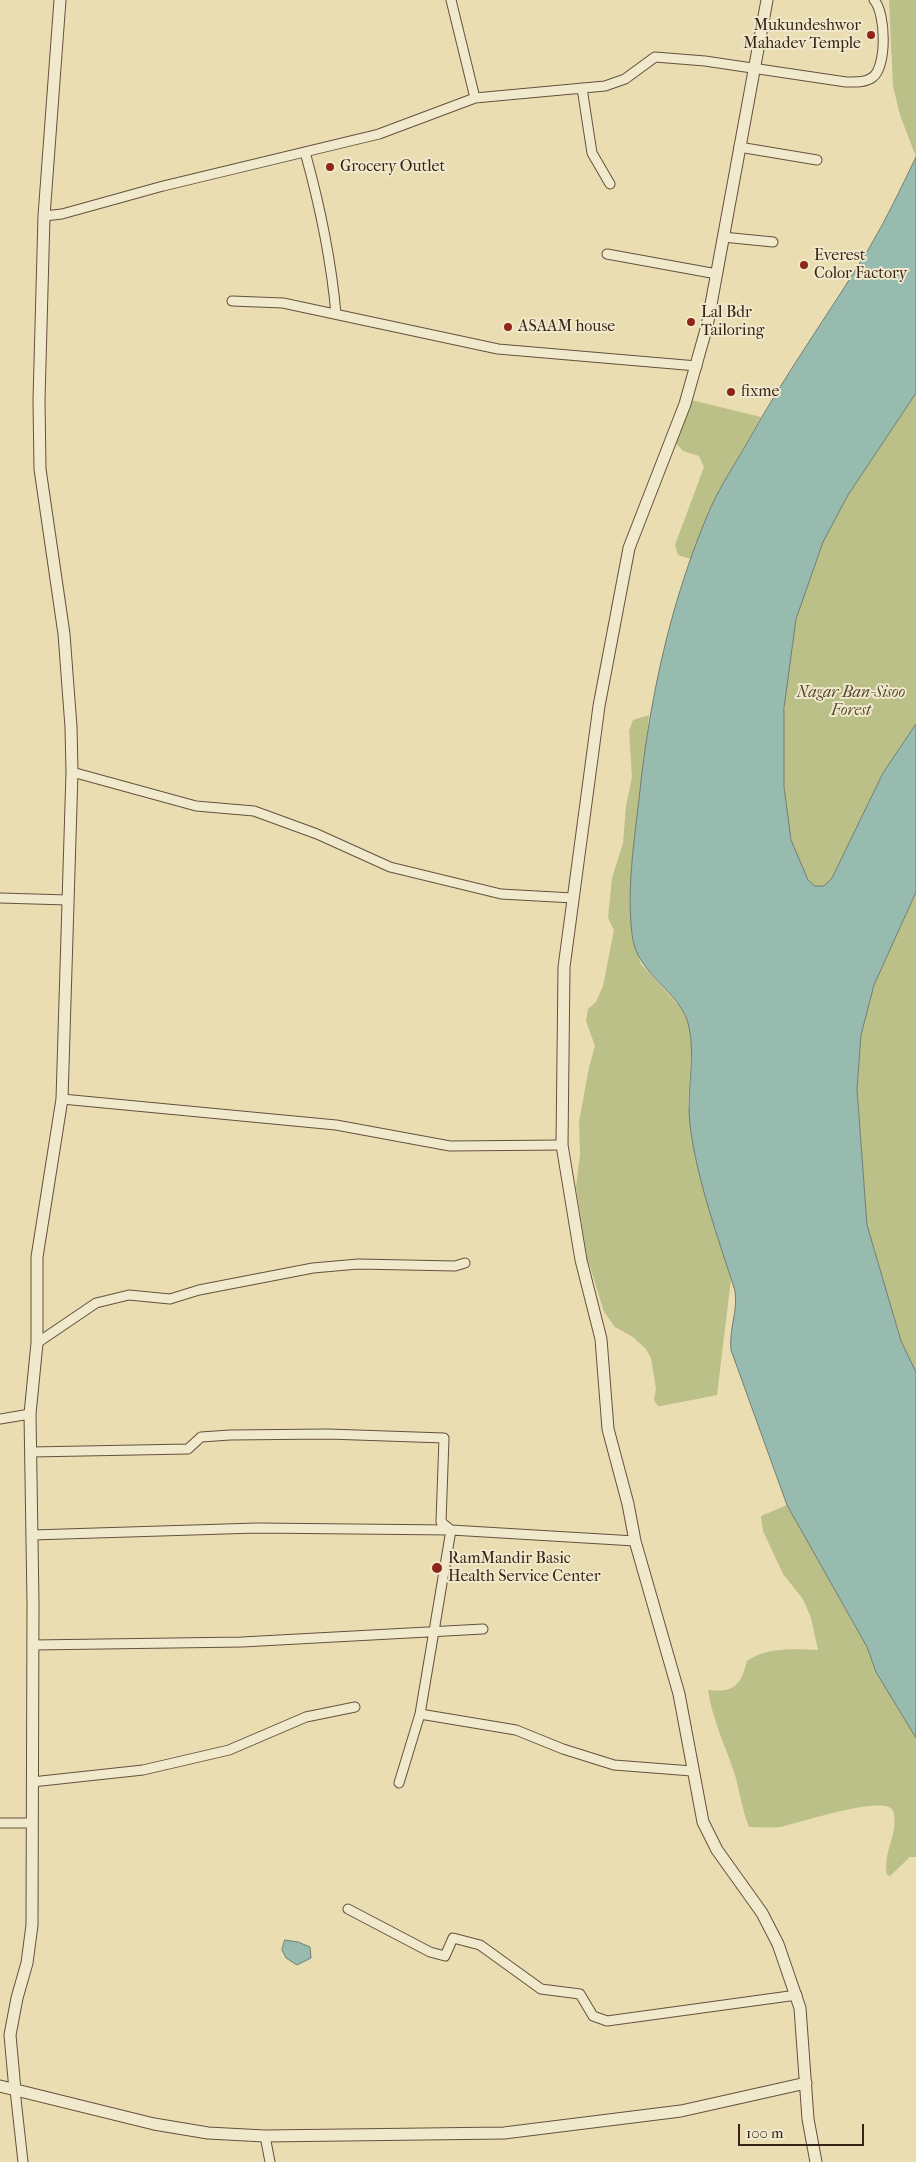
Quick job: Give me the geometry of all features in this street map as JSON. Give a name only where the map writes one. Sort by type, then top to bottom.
[{"type":"street","points":[[23,2162],[10,2035],[27,1963],[32,1925],[32,1535],[30,1414],[36,1343],[37,1257],[62,1098],[72,772],[71,727],[64,634],[40,469],[39,335],[44,216],[60,0]]},
{"type":"street","points":[[450,0],[476,98]]},
{"type":"street","points":[[766,0],[717,274],[697,366],[685,404],[626,561],[599,706],[564,967],[562,1145],[581,1260],[601,1338],[608,1429],[628,1504],[635,1541],[679,1694],[702,1822],[708,1836],[762,1913],[778,1944],[797,1995],[800,2008],[808,2119],[816,2162]]},
{"type":"street","points":[[44,216],[62,214],[163,186],[379,134],[476,98],[615,84],[633,74],[655,57],[706,62],[846,82],[866,81],[874,76],[881,60],[883,47],[881,14],[874,0]]},
{"type":"street","points":[[582,88],[592,153],[610,184]]},
{"type":"street","points":[[739,147],[817,160]]},
{"type":"street","points":[[305,152],[323,220],[333,276],[336,314]]},
{"type":"street","points":[[723,237],[772,242]]},
{"type":"street","points":[[607,254],[717,274]]},
{"type":"street","points":[[232,301],[283,303],[498,349],[697,366]]},
{"type":"street","points":[[72,772],[196,806],[254,811],[317,834],[390,867],[500,894],[573,898]]},
{"type":"street","points":[[0,898],[68,900]]},
{"type":"street","points":[[62,1098],[336,1125],[450,1146],[562,1145]]},
{"type":"street","points":[[36,1343],[96,1303],[129,1295],[170,1298],[199,1290],[322,1267],[358,1264],[455,1266],[465,1263]]},
{"type":"street","points":[[0,1419],[30,1414]]},
{"type":"street","points":[[31,1452],[188,1449],[201,1437],[230,1435],[328,1434],[444,1438],[442,1522],[451,1530]]},
{"type":"street","points":[[32,1535],[257,1528],[451,1530],[635,1541]]},
{"type":"street","points":[[399,1783],[420,1714],[451,1530]]},
{"type":"street","points":[[32,1645],[242,1642],[483,1629]]},
{"type":"street","points":[[32,1782],[143,1770],[229,1750],[306,1716],[355,1707]]},
{"type":"street","points":[[420,1714],[516,1730],[563,1749],[614,1765],[692,1771]]},
{"type":"street","points":[[0,1823],[32,1823]]},
{"type":"street","points":[[348,1909],[430,1952],[445,1956],[453,1938],[480,1945],[541,1989],[580,1994],[594,2016],[608,2022],[797,1995]]},
{"type":"street","points":[[0,2086],[154,2124],[208,2133],[265,2136],[504,2133],[682,2111],[806,2083]]},
{"type":"street","points":[[265,2136],[270,2162]]},
{"type":"green space","points":[[889,0],[916,0],[916,157],[900,115],[893,86]]},
{"type":"green space","name":"Nagar Ban-Sisoo Forest","points":[[916,393],[916,724],[883,773],[832,878],[824,886],[815,886],[800,866],[791,837],[785,800],[784,718],[791,644],[796,619],[822,544],[841,505]]},
{"type":"green space","points":[[691,400],[761,417],[712,505],[691,559],[678,555],[675,545],[704,467],[699,456],[683,451],[675,442]]},
{"type":"green space","points":[[649,715],[631,887],[632,937],[641,964],[681,1008],[688,1022],[692,1040],[688,1104],[707,1200],[731,1279],[717,1395],[661,1406],[658,1406],[654,1400],[656,1389],[651,1358],[646,1349],[633,1337],[615,1327],[604,1312],[587,1257],[576,1187],[580,1154],[579,1122],[589,1067],[595,1046],[586,1021],[588,1009],[596,1002],[603,986],[614,930],[608,918],[612,878],[623,843],[626,806],[632,777],[629,731],[633,720]]},
{"type":"green space","points":[[916,892],[916,1372],[901,1341],[867,1225],[857,1089],[861,1035],[874,985]]},
{"type":"green space","points":[[787,1505],[867,1647],[876,1672],[916,1738],[916,1857],[910,1857],[890,1876],[887,1875],[886,1867],[895,1819],[893,1811],[887,1806],[859,1807],[780,1827],[749,1827],[735,1775],[713,1712],[708,1690],[724,1690],[735,1686],[742,1676],[747,1661],[755,1656],[781,1650],[818,1650],[811,1618],[803,1599],[783,1574],[763,1531],[761,1516]]},
{"type":"water","points":[[916,157],[916,393],[848,495],[823,542],[796,619],[784,708],[784,787],[791,840],[808,880],[815,886],[824,886],[832,878],[883,773],[916,724],[916,892],[874,985],[861,1035],[857,1089],[867,1225],[901,1341],[916,1372],[916,1738],[876,1672],[867,1647],[787,1505],[731,1350],[731,1334],[736,1299],[735,1291],[703,1188],[690,1125],[689,1100],[692,1051],[689,1027],[685,1014],[678,1003],[650,972],[635,949],[630,915],[630,896],[634,838],[651,711],[675,607],[698,540],[711,507],[724,483],[776,394],[868,250]]},
{"type":"water","points":[[285,1940],[298,1942],[310,1947],[311,1958],[297,1965],[286,1958],[282,1950]]},
{"type":"place","name":"Mukundeshwor Mahadev Temple","points":[[871,35]]},
{"type":"place","name":"Grocery Outlet","points":[[330,167]]},
{"type":"place","name":"Everest Color Factory","points":[[804,265]]},
{"type":"place","name":"Lal Bdr Tailoring","points":[[691,322]]},
{"type":"place","name":"ASAAM house","points":[[508,327]]},
{"type":"place","name":"fixme","points":[[731,392]]},
{"type":"place","name":"RamMandir Basic Health Service Center","points":[[437,1568]]}]
